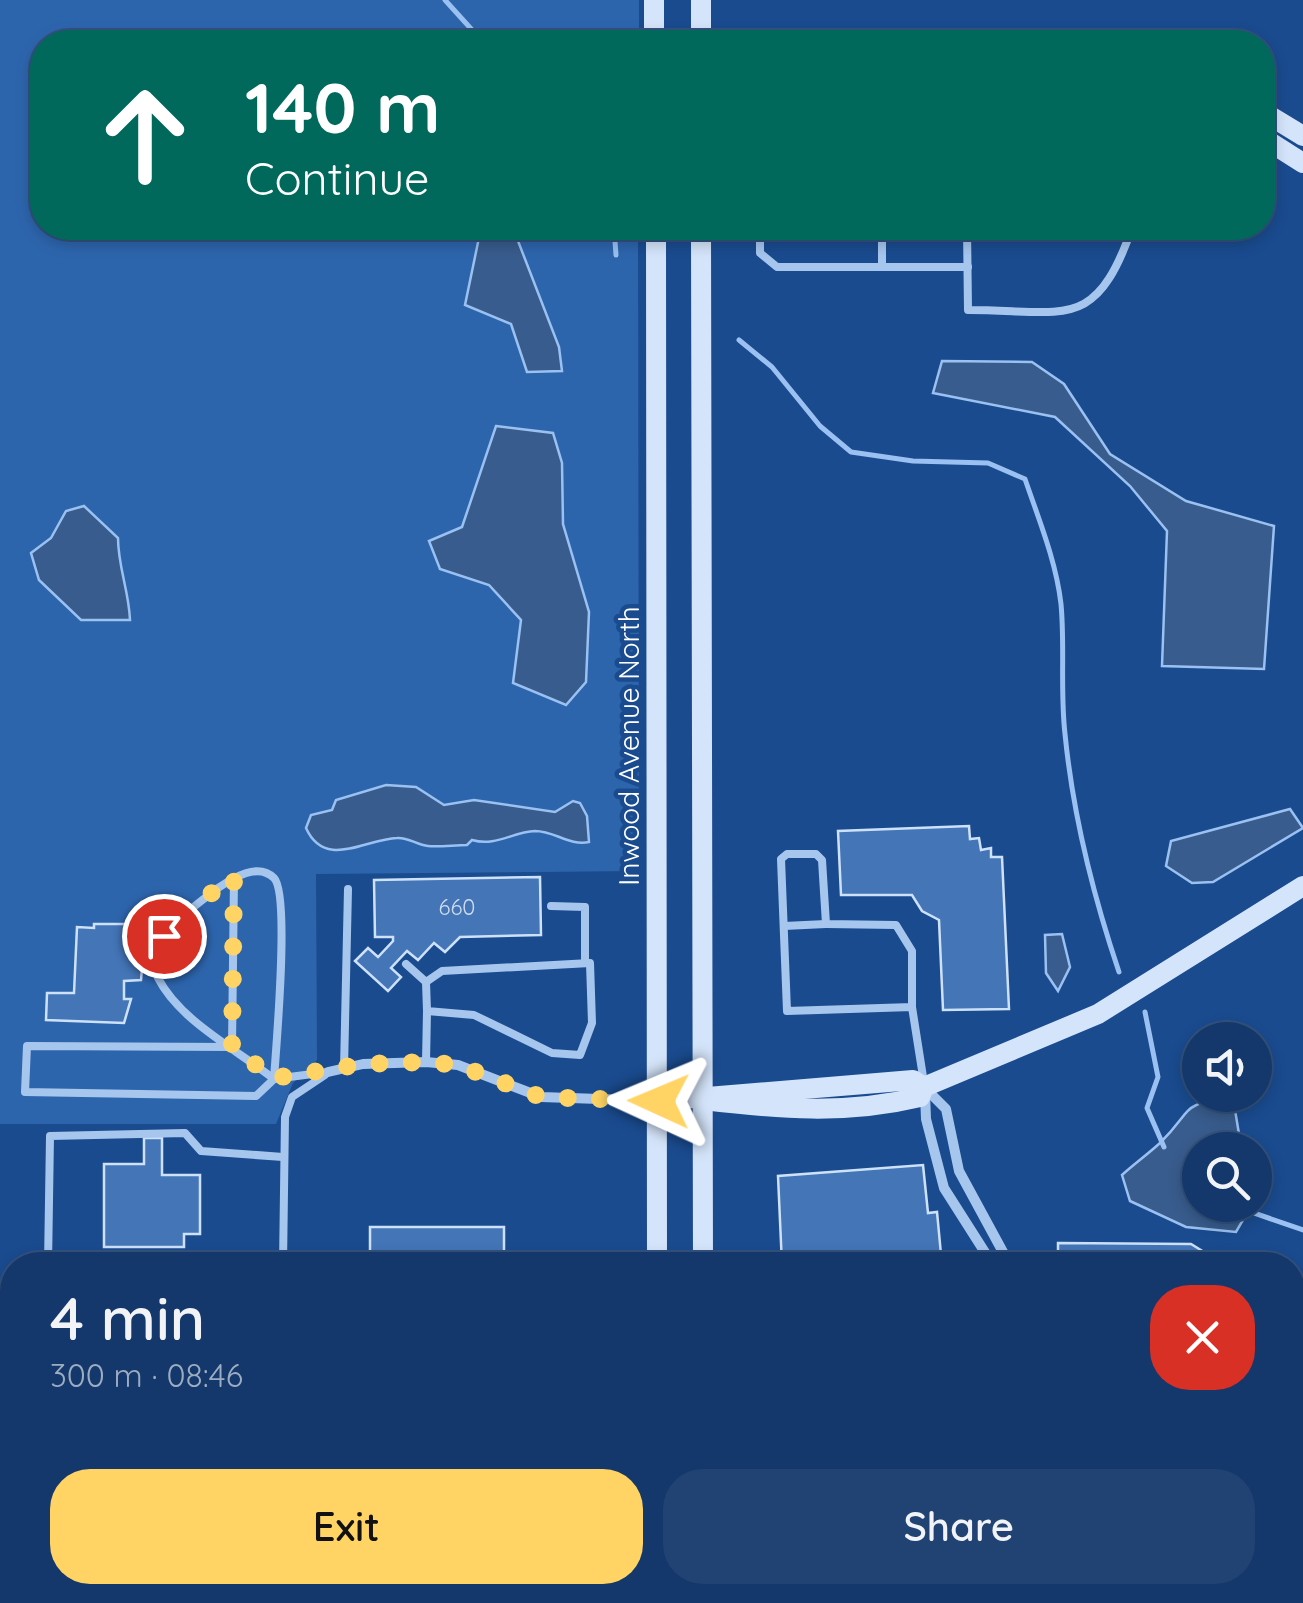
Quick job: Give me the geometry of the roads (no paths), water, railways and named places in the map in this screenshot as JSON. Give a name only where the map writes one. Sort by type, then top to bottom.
[{"type":"main road","points":[[654,0],[654,30]]},
{"type":"main road","points":[[701,0],[701,30]]},
{"type":"main road","points":[[1275,120],[1303,136]]},
{"type":"main road","points":[[1275,145],[1303,163]]},
{"type":"main road","name":"Inwood Avenue North","points":[[656,240],[656,1252]]},
{"type":"main road","points":[[701,240],[703,1252]]},
{"type":"main road","points":[[659,1101],[913,1080],[924,1088],[1065,1032],[1303,886]]},
{"type":"street","points":[[328,1072],[426,1062],[458,1065],[541,1097],[659,1101]]},
{"type":"street","points":[[924,1088],[926,1119],[944,1188],[985,1252]]},
{"type":"street","points":[[924,1088],[946,1108],[959,1171],[1003,1252]]},
{"type":"lane","points":[[760,240],[760,253],[777,267],[968,267]]},
{"type":"lane","points":[[882,240],[882,267]]},
{"type":"lane","points":[[968,240],[968,310],[1075,308],[1106,290],[1127,240]]},
{"type":"lane","points":[[826,924],[822,860],[816,854],[787,854],[781,859],[787,1011],[912,1008]]},
{"type":"lane","points":[[158,956],[176,919],[234,877],[260,870],[280,886],[274,1078]]},
{"type":"lane","points":[[232,1047],[234,877]]},
{"type":"lane","points":[[344,1068],[348,889]]},
{"type":"lane","points":[[552,906],[586,907],[585,963]]},
{"type":"lane","points":[[784,926],[896,925],[912,951],[912,1008],[924,1088]]},
{"type":"lane","points":[[426,982],[442,971],[590,963],[592,1023],[580,1055],[552,1053],[474,1015],[427,1011]]},
{"type":"lane","points":[[406,964],[426,982],[426,1062]]},
{"type":"lane","points":[[158,978],[169,999],[274,1078]]},
{"type":"lane","points":[[232,1047],[27,1046],[25,1092],[256,1096],[274,1078],[328,1072]]},
{"type":"lane","points":[[283,1252],[282,1157],[292,1097],[328,1072]]},
{"type":"lane","points":[[48,1252],[50,1136],[185,1133],[201,1151],[282,1157]]},
{"type":"waterway","points":[[445,0],[472,30]]},
{"type":"waterway","points":[[615,240],[616,255]]},
{"type":"waterway","points":[[739,340],[772,367],[820,426],[851,452],[913,461],[988,463],[1025,479],[1059,588],[1064,718],[1073,795],[1093,884],[1119,972]]},
{"type":"waterway","points":[[1145,1012],[1158,1077],[1147,1108],[1164,1147]]},
{"type":"waterway","points":[[1272,1219],[1303,1230]]}]
